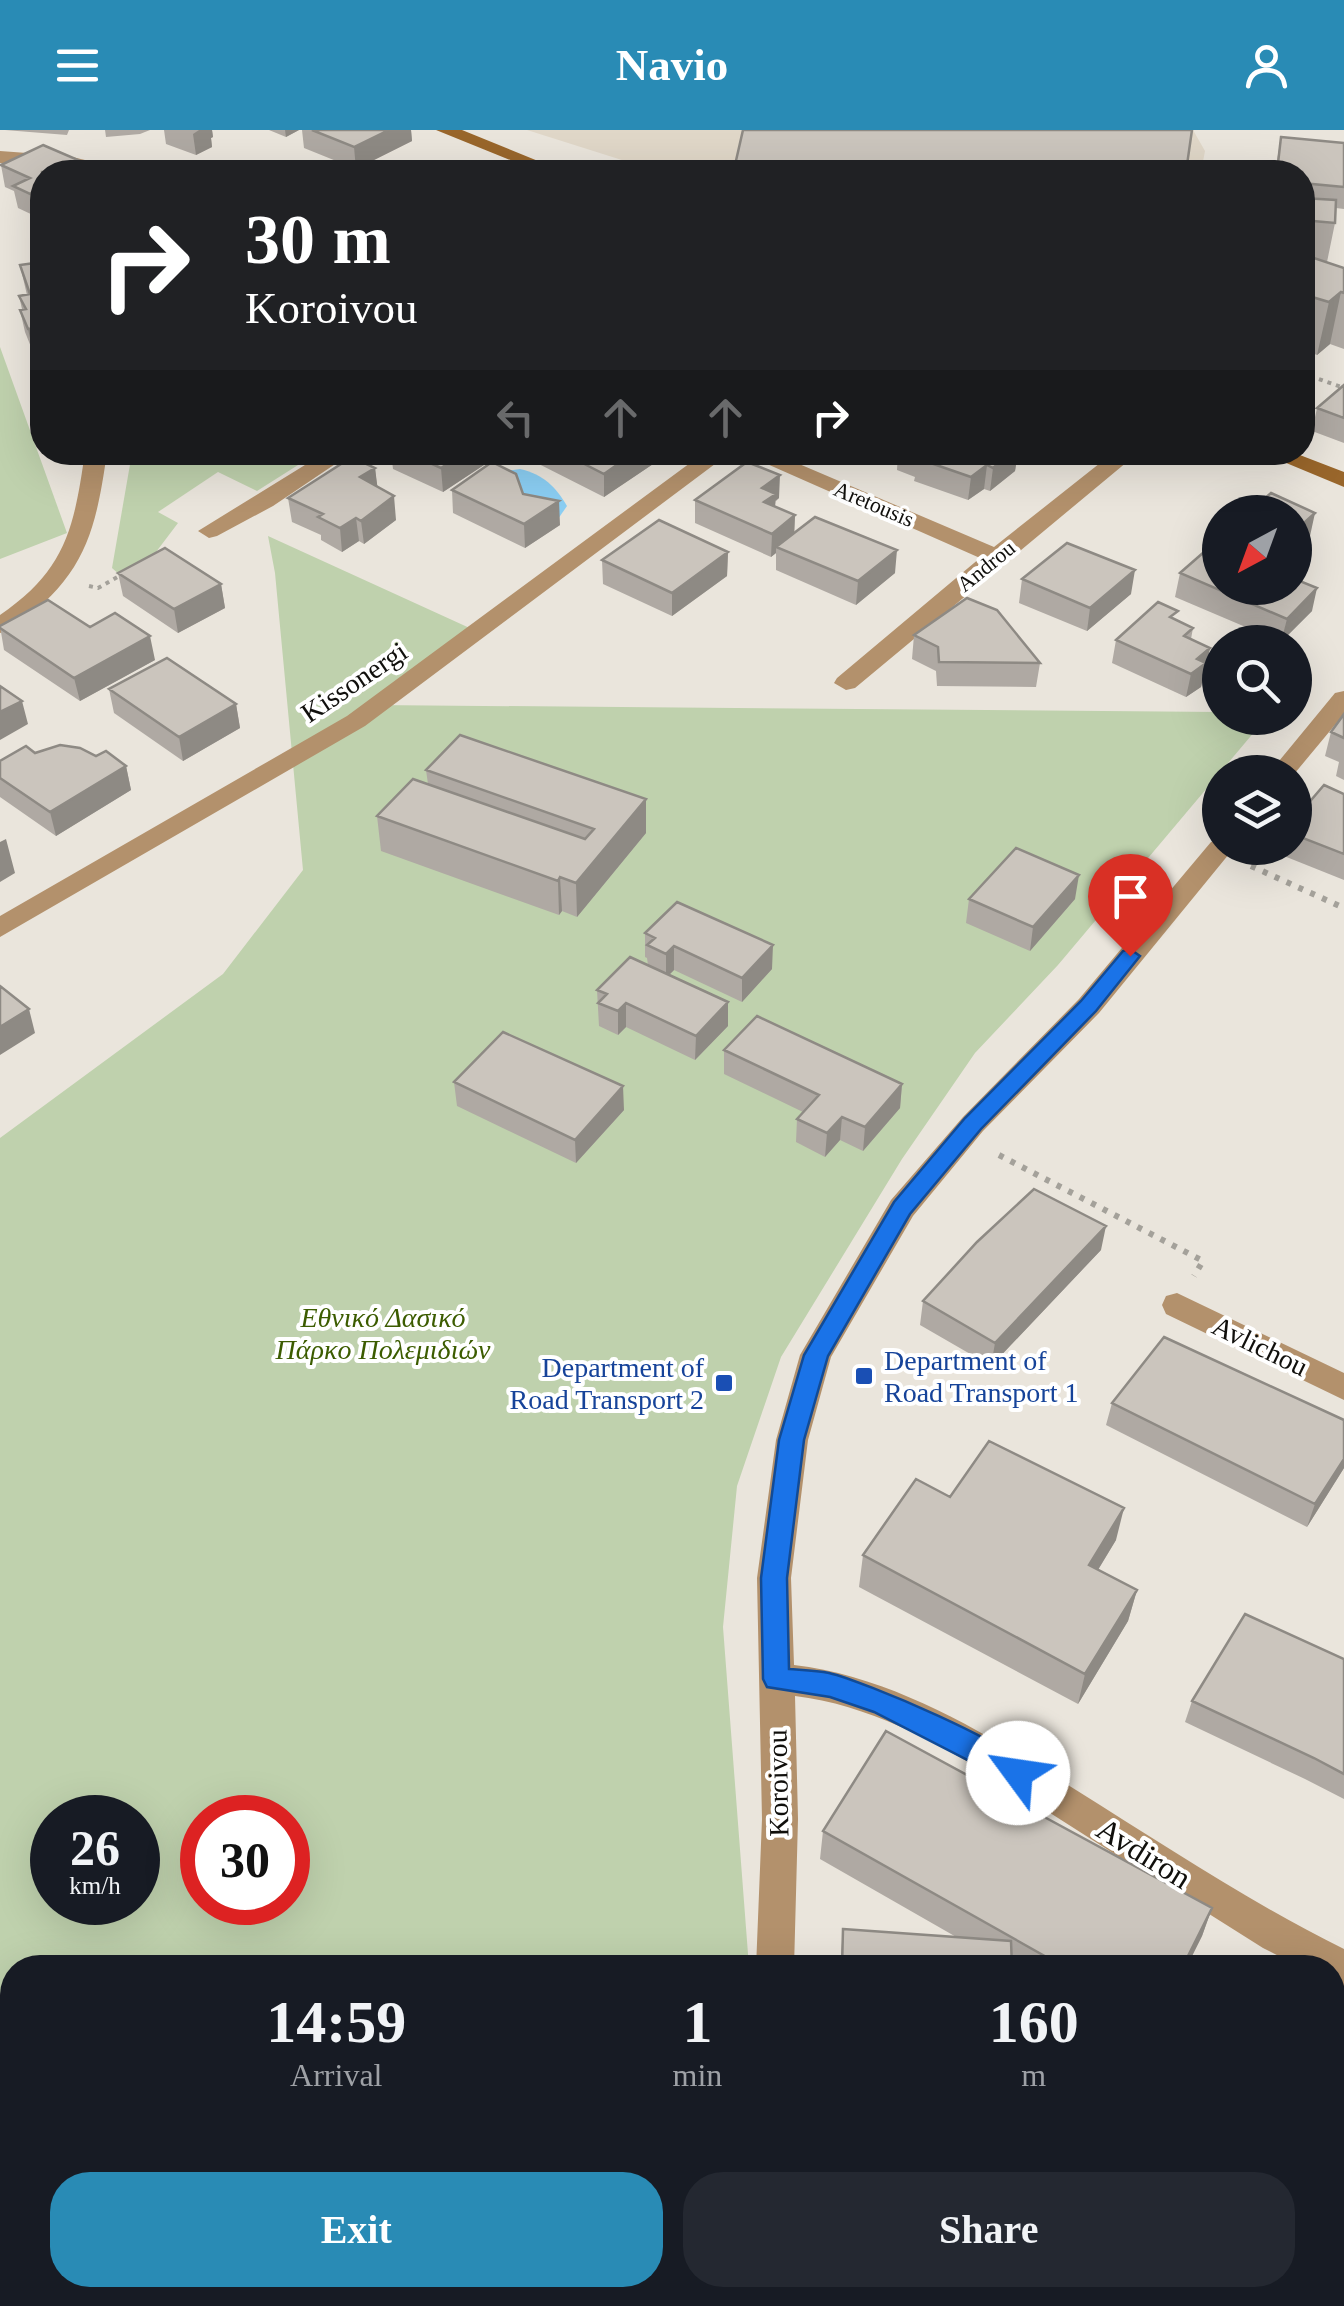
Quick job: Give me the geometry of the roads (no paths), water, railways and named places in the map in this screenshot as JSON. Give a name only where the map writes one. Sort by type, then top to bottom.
[{"type":"street","points":[[445,130],[524,160]]},
{"type":"street","points":[[0,157],[41,160]]},
{"type":"street","points":[[0,626],[58,581],[72,563],[81,539],[94,465]]},
{"type":"street","points":[[209,530],[265,502],[322,465]]},
{"type":"street","name":"Kissonergi","points":[[0,928],[356,721],[702,465]]},
{"type":"street","name":"Aretousis","points":[[782,465],[996,556]]},
{"type":"street","name":"Androu","points":[[846,682],[1112,465]]},
{"type":"street","points":[[1305,465],[1344,480]]},
{"type":"street","points":[[1296,755],[1344,698]]},
{"type":"street","name":"Koroivou","points":[[775,1955],[780,1819],[774,1578],[792,1440],[816,1355],[902,1208],[962,1136],[1089,1006],[1206,865]]},
{"type":"street","name":"Avlichou","points":[[1177,1305],[1344,1387]]},
{"type":"street","name":"Avdiron","points":[[776,1679],[830,1685],[865,1697],[986,1753],[1276,1935],[1316,1955]]},
{"type":"water","points":[[520,469],[542,478],[558,493],[567,506],[558,519],[528,513],[507,471]]},
{"type":"place","name":"Department of Road Transport 1","points":[[864,1376]]},
{"type":"place","name":"Department of Road Transport 2","points":[[724,1383]]},
{"type":"park label","name":"Εθνικό Δασικό Πάρκο Πολεμιδιών","points":[[383,1333]]}]
